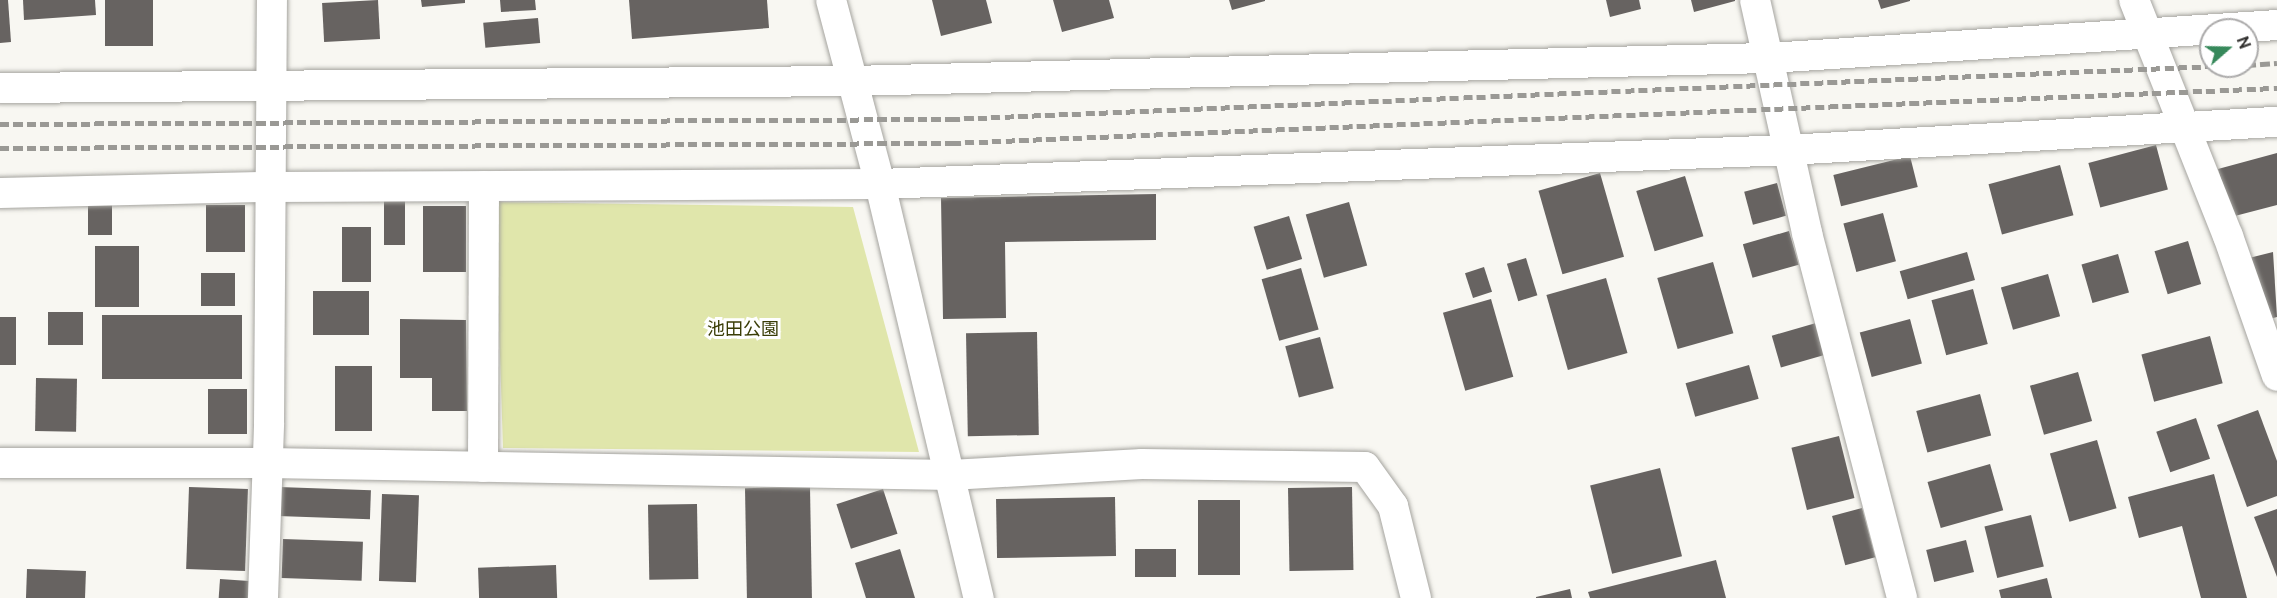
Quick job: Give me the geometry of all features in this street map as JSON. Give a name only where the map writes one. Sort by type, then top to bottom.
[{"type":"street","points":[[263,598],[268,463],[272,0]]},
{"type":"street","points":[[831,0],[880,184],[979,598]]},
{"type":"street","points":[[1755,0],[1770,58],[1788,150],[1902,598]]},
{"type":"street","points":[[2134,0],[2184,126],[2277,376]]},
{"type":"street","points":[[0,88],[852,81],[1770,58],[2277,25]]},
{"type":"street","points":[[0,193],[272,187],[880,184],[1788,150],[2277,122]]},
{"type":"street","points":[[483,467],[484,186]]},
{"type":"street","points":[[0,463],[268,463],[951,475],[1142,464],[1365,467],[1393,506],[1416,598]]},
{"type":"green space","name":"池田公園","points":[[495,202],[853,207],[919,452],[503,448]]},
{"type":"building","points":[[0,0],[8,0],[11,42],[0,43]]},
{"type":"building","points":[[23,0],[95,0],[96,15],[24,20]]},
{"type":"building","points":[[105,0],[153,0],[153,46],[105,46]]},
{"type":"building","points":[[378,0],[380,39],[324,42],[322,3]]},
{"type":"building","points":[[421,0],[465,0],[465,3],[422,7]]},
{"type":"building","points":[[500,0],[535,0],[536,10],[501,12]]},
{"type":"building","points":[[629,0],[767,0],[769,28],[632,39]]},
{"type":"building","points":[[932,0],[986,0],[992,23],[941,36]]},
{"type":"building","points":[[1053,0],[1109,0],[1114,18],[1062,32]]},
{"type":"building","points":[[1229,0],[1265,0],[1265,1],[1232,10]]},
{"type":"building","points":[[1606,0],[1639,0],[1641,9],[1610,17]]},
{"type":"building","points":[[1691,0],[1735,0],[1735,1],[1694,12]]},
{"type":"building","points":[[1878,0],[1910,0],[1910,1],[1881,9]]},
{"type":"building","points":[[538,18],[540,43],[485,48],[483,23]]},
{"type":"building","points":[[2156,145],[2168,189],[2100,208],[2088,163]]},
{"type":"building","points":[[2277,153],[2277,205],[2231,217],[2218,169]]},
{"type":"building","points":[[1910,156],[1918,187],[1841,206],[1833,175]]},
{"type":"building","points":[[2060,165],[2073,215],[2002,234],[1989,184]]},
{"type":"building","points":[[1600,173],[1624,257],[1562,274],[1538,191]]},
{"type":"building","points":[[1685,176],[1703,236],[1655,251],[1636,191]]},
{"type":"building","points":[[1777,183],[1786,216],[1753,225],[1744,192]]},
{"type":"building","points":[[384,194],[405,194],[405,245],[384,245]]},
{"type":"building","points":[[1156,194],[1156,240],[1005,242],[1006,318],[943,319],[941,198]]},
{"type":"building","points":[[1349,202],[1367,265],[1324,278],[1306,214]]},
{"type":"building","points":[[88,205],[112,205],[112,235],[88,235]]},
{"type":"building","points":[[206,205],[245,205],[245,252],[206,252]]},
{"type":"building","points":[[423,206],[466,206],[466,272],[423,272]]},
{"type":"building","points":[[1883,213],[1896,261],[1856,272],[1843,224]]},
{"type":"building","points":[[1289,216],[1302,259],[1267,270],[1254,227]]},
{"type":"building","points":[[342,227],[371,227],[371,282],[342,282]]},
{"type":"building","points":[[1789,231],[1799,265],[1753,278],[1743,244]]},
{"type":"building","points":[[2188,241],[2201,284],[2168,294],[2155,251]]},
{"type":"building","points":[[95,246],[139,246],[139,307],[95,307]]},
{"type":"building","points":[[1967,252],[1975,280],[1908,299],[1900,271]]},
{"type":"building","points":[[2273,252],[2277,317],[2266,320],[2249,258]]},
{"type":"building","points":[[2118,254],[2129,292],[2092,303],[2081,264]]},
{"type":"building","points":[[1526,258],[1537,295],[1518,301],[1507,264]]},
{"type":"building","points":[[1713,262],[1733,333],[1678,349],[1657,278]]},
{"type":"building","points":[[1484,267],[1492,292],[1473,298],[1465,273]]},
{"type":"building","points":[[1301,268],[1319,330],[1279,341],[1262,279]]},
{"type":"building","points":[[201,273],[235,273],[235,306],[201,306]]},
{"type":"building","points":[[2048,274],[2060,316],[2013,330],[2001,288]]},
{"type":"building","points":[[1606,278],[1627,353],[1568,370],[1546,295]]},
{"type":"building","points":[[1973,289],[1988,344],[1946,355],[1931,300]]},
{"type":"building","points":[[313,291],[369,291],[369,335],[313,335]]},
{"type":"building","points":[[1491,299],[1513,377],[1465,391],[1443,313]]},
{"type":"building","points":[[48,312],[83,312],[83,345],[48,345]]},
{"type":"building","points":[[102,315],[242,315],[242,379],[102,379]]},
{"type":"building","points":[[0,317],[16,317],[16,365],[0,365]]},
{"type":"building","points":[[400,319],[466,320],[467,411],[432,411],[432,378],[400,378]]},
{"type":"building","points":[[1910,319],[1922,363],[1872,377],[1860,332]]},
{"type":"building","points":[[1816,323],[1825,355],[1781,367],[1772,336]]},
{"type":"building","points":[[1037,332],[1039,435],[968,436],[966,333]]},
{"type":"building","points":[[2210,336],[2223,383],[2154,402],[2141,354]]},
{"type":"building","points":[[1320,337],[1334,388],[1299,398],[1285,346]]},
{"type":"building","points":[[1749,365],[1759,399],[1695,417],[1686,383]]},
{"type":"building","points":[[335,366],[372,366],[372,431],[335,431]]},
{"type":"building","points":[[2078,372],[2092,421],[2044,435],[2030,386]]},
{"type":"building","points":[[36,378],[77,379],[76,432],[35,431]]},
{"type":"building","points":[[208,389],[247,389],[247,434],[208,434]]},
{"type":"building","points":[[1980,394],[1991,436],[1927,453],[1916,411]]},
{"type":"building","points":[[2258,410],[2277,461],[2277,496],[2247,507],[2217,425]]},
{"type":"building","points":[[2196,418],[2210,459],[2170,472],[2156,432]]},
{"type":"building","points":[[1839,436],[1854,498],[1807,510],[1791,448]]},
{"type":"building","points":[[2097,440],[2117,508],[2069,522],[2050,454]]},
{"type":"building","points":[[1990,464],[2003,510],[1941,528],[1928,482]]},
{"type":"building","points":[[1660,468],[1682,556],[1612,574],[1590,485]]},
{"type":"building","points":[[2214,474],[2247,598],[2201,598],[2182,526],[2139,538],[2128,497]]},
{"type":"building","points":[[189,487],[248,489],[245,571],[186,569]]},
{"type":"building","points":[[279,487],[371,490],[370,519],[278,516]]},
{"type":"building","points":[[810,487],[812,598],[747,598],[745,488]]},
{"type":"building","points":[[1352,487],[1353,570],[1289,571],[1288,488]]},
{"type":"building","points":[[883,489],[898,534],[851,549],[836,504]]},
{"type":"building","points":[[382,494],[419,495],[416,582],[379,581]]},
{"type":"building","points":[[1115,497],[1116,556],[997,558],[996,499]]},
{"type":"building","points":[[1198,500],[1240,500],[1240,575],[1198,575]]},
{"type":"building","points":[[697,504],[698,579],[649,580],[648,505]]},
{"type":"building","points":[[1862,508],[1875,557],[1845,565],[1832,516]]},
{"type":"building","points":[[2277,509],[2277,577],[2254,517]]},
{"type":"building","points":[[2031,515],[2044,566],[1997,578],[1984,527]]},
{"type":"building","points":[[283,539],[363,542],[362,581],[282,578]]},
{"type":"building","points":[[1966,540],[1974,572],[1934,582],[1926,550]]},
{"type":"building","points":[[900,549],[915,598],[866,598],[855,563]]},
{"type":"building","points":[[1135,549],[1176,549],[1176,577],[1135,577]]},
{"type":"building","points":[[1716,560],[1726,598],[1590,598],[1588,592]]},
{"type":"building","points":[[556,565],[557,598],[479,598],[478,568]]},
{"type":"building","points":[[27,569],[86,571],[85,598],[26,598]]},
{"type":"building","points":[[2047,578],[2052,598],[2001,598],[1999,590]]},
{"type":"building","points":[[220,579],[249,581],[248,598],[219,598]]},
{"type":"building","points":[[1570,589],[1572,598],[1536,598],[1536,597]]},
{"type":"railway","points":[[2259,64],[2277,63]]},
{"type":"railway","points":[[0,124],[951,119],[2199,67]]},
{"type":"railway","points":[[0,148],[952,143],[2277,88]]}]
